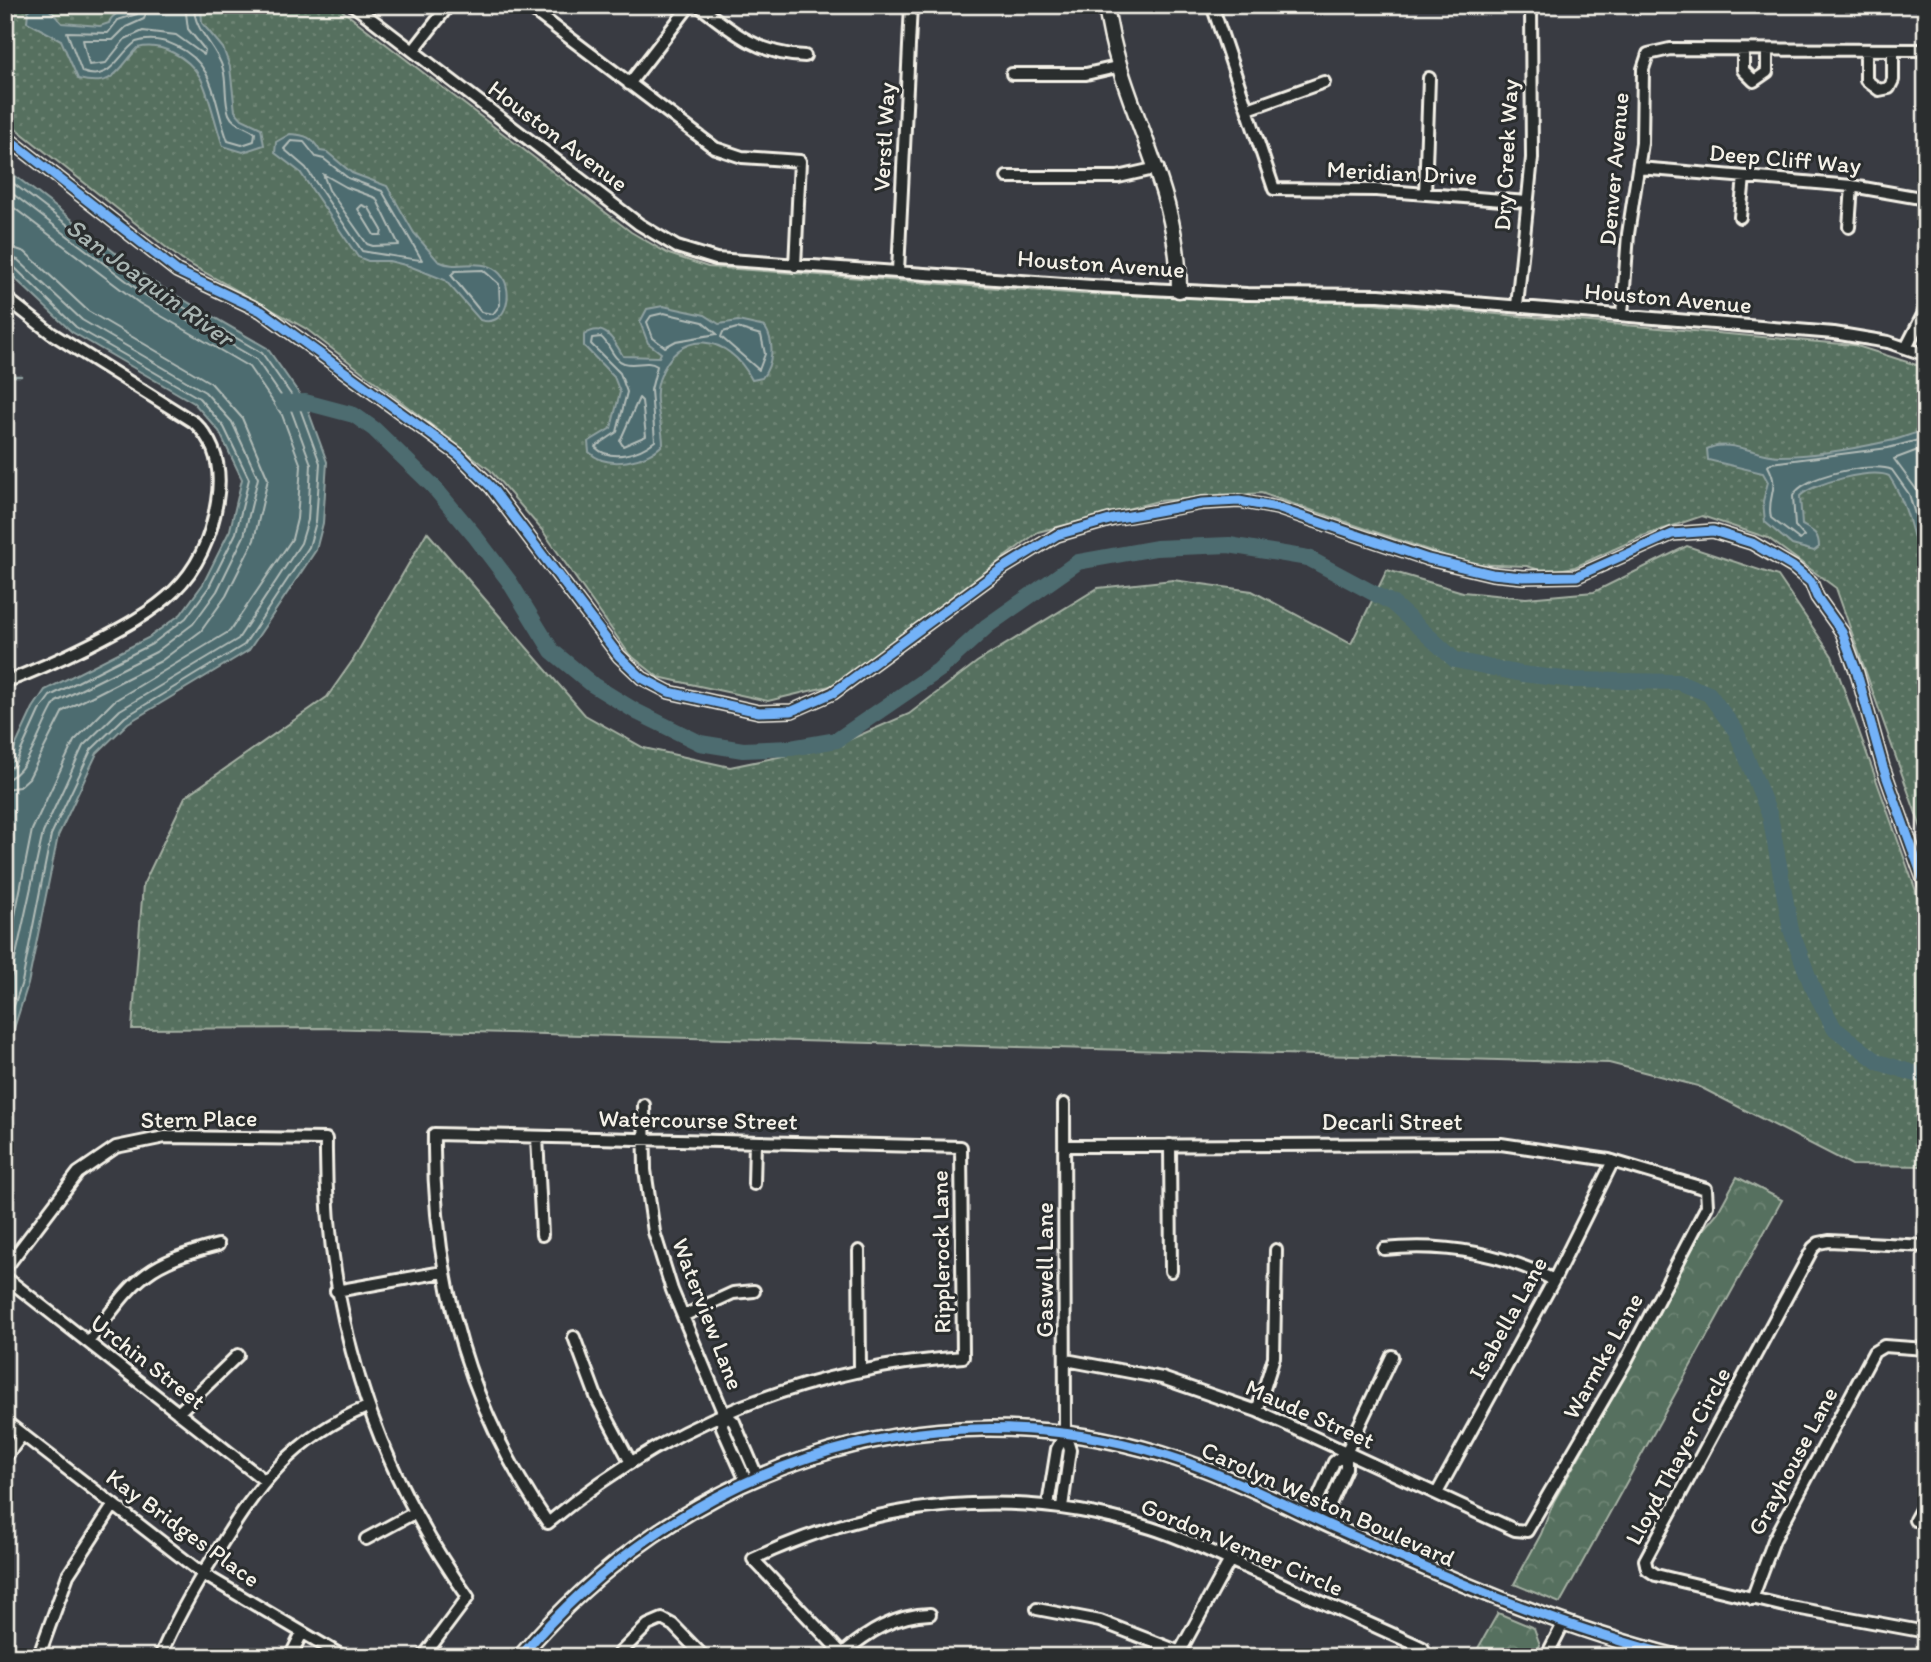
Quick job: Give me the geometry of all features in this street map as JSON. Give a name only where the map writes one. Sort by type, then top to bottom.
[{"type":"street","name":"Houston Avenue","points":[[353,5],[657,236],[677,247],[716,259],[1179,290],[1379,295],[1834,332],[1926,355]]},
{"type":"street","points":[[413,51],[449,5]]},
{"type":"street","points":[[526,5],[715,148],[742,158],[800,162],[795,266]]},
{"type":"street","points":[[629,84],[690,5]]},
{"type":"street","points":[[698,5],[756,47],[777,54],[805,56]]},
{"type":"street","name":"Verstl Way","points":[[898,271],[911,5]]},
{"type":"street","points":[[1106,5],[1121,66],[1158,168],[1174,224],[1179,290]]},
{"type":"street","points":[[1212,5],[1248,109],[1324,82]]},
{"type":"street","name":"Dry Creek Way","points":[[1517,306],[1532,158],[1531,5]]},
{"type":"street","name":"Denver Avenue","points":[[1622,315],[1628,234],[1639,168],[1643,69],[1648,54],[1670,49],[1926,50]]},
{"type":"street","points":[[1743,50],[1743,70],[1754,81],[1767,72],[1768,50]]},
{"type":"street","points":[[1866,51],[1866,80],[1879,90],[1889,88],[1893,80],[1894,51]]},
{"type":"street","points":[[1012,74],[1086,74],[1121,66]]},
{"type":"street","points":[[1425,194],[1429,78]]},
{"type":"street","name":"Meridian Drive","points":[[1248,109],[1274,189],[1425,194],[1527,202]]},
{"type":"street","points":[[5,136],[177,271],[261,312],[459,454],[491,487],[619,656],[642,678],[669,692],[759,712],[800,709],[843,686],[1003,568],[1050,539],[1088,525],[1174,506],[1227,501],[1251,502],[1302,514],[1428,559],[1492,574],[1523,577],[1577,576],[1672,534],[1713,531],[1752,543],[1793,567],[1811,582],[1817,597],[1837,623],[1850,650],[1883,766],[1926,887]]},
{"type":"street","points":[[1007,177],[1118,177],[1158,168]]},
{"type":"street","name":"Deep Cliff Way","points":[[1639,168],[1852,186],[1926,199]]},
{"type":"street","points":[[1740,217],[1744,177]]},
{"type":"street","points":[[1849,227],[1852,186]]},
{"type":"street","points":[[5,297],[51,333],[195,423],[209,437],[219,471],[218,496],[210,535],[194,570],[174,595],[114,633],[53,665],[5,682]]},
{"type":"street","points":[[1906,348],[1926,309]]},
{"type":"street","name":"Gaswell Lane","points":[[1062,1507],[1070,1450],[1065,1434],[1064,1104]]},
{"type":"street","name":"Waterview Lane","points":[[644,1105],[644,1140],[654,1232],[723,1412],[734,1422],[751,1479]]},
{"type":"street","name":"Watercourse Street","points":[[443,1272],[435,1207],[434,1134],[961,1147]]},
{"type":"street","name":"Stern Place","points":[[5,1269],[78,1173],[116,1147],[165,1137],[326,1139],[327,1218],[337,1291]]},
{"type":"street","points":[[537,1137],[542,1236]]},
{"type":"street","points":[[754,1184],[755,1142]]},
{"type":"street","name":"Decarli Street","points":[[1065,1146],[1470,1143],[1538,1147],[1614,1161],[1706,1189],[1708,1197]]},
{"type":"street","points":[[1170,1145],[1171,1271]]},
{"type":"street","name":"Ripplerock Lane","points":[[860,1369],[963,1357],[961,1147]]},
{"type":"street","name":"Isabella Lane","points":[[1437,1493],[1554,1280],[1614,1161]]},
{"type":"street","name":"Warmke Lane","points":[[1527,1531],[1625,1363],[1707,1206],[1708,1197]]},
{"type":"street","name":"Lloyd Thayer Circle","points":[[1926,1246],[1829,1241],[1813,1248],[1647,1553],[1647,1569],[1656,1575],[1850,1620],[1926,1632]]},
{"type":"street","points":[[88,1342],[129,1289],[151,1268],[177,1255],[218,1245]]},
{"type":"street","points":[[1384,1249],[1419,1247],[1467,1251],[1516,1263],[1554,1280]]},
{"type":"street","points":[[1257,1411],[1274,1357],[1276,1250]]},
{"type":"street","points":[[423,1657],[468,1597],[414,1513],[367,1407],[337,1291],[443,1272],[457,1336],[478,1397],[506,1455],[548,1523],[630,1461],[723,1412],[786,1388],[860,1369],[859,1251]]},
{"type":"street","name":"Urchin Street","points":[[5,1278],[264,1480]]},
{"type":"street","points":[[684,1316],[733,1293],[754,1291]]},
{"type":"street","points":[[574,1338],[597,1399],[630,1461]]},
{"type":"street","name":"Grayhouse Lane","points":[[1752,1599],[1773,1540],[1879,1347],[1926,1349]]},
{"type":"street","points":[[178,1413],[238,1355]]},
{"type":"street","points":[[1316,1519],[1346,1468],[1346,1453],[1392,1356]]},
{"type":"street","name":"Maude Street","points":[[1066,1360],[1162,1378],[1257,1411],[1515,1530],[1527,1531]]},
{"type":"street","points":[[160,1657],[203,1574],[264,1480],[306,1440],[367,1407]]},
{"type":"street","name":"Kay Bridges Place","points":[[5,1422],[203,1574],[344,1657]]},
{"type":"street","name":"Carolyn Weston Boulevard","points":[[520,1657],[580,1592],[636,1545],[669,1521],[751,1479],[839,1447],[911,1434],[1004,1429],[1065,1434],[1160,1454],[1228,1478],[1438,1574],[1564,1622],[1678,1657]]},
{"type":"street","name":"Gaswell Lane","points":[[1048,1505],[1057,1448],[1065,1434]]},
{"type":"street","points":[[5,1458],[22,1435]]},
{"type":"street","points":[[1915,1520],[1926,1500]]},
{"type":"street","name":"Gordon Verner Circle","points":[[843,1655],[753,1559],[840,1524],[900,1510],[963,1503],[1048,1505],[1152,1529],[1230,1560],[1423,1648],[1418,1657]]},
{"type":"street","points":[[39,1655],[68,1576],[113,1506]]},
{"type":"street","points":[[366,1539],[414,1513]]},
{"type":"street","points":[[1037,1609],[1100,1621],[1178,1654],[1230,1560]]},
{"type":"street","points":[[843,1655],[892,1621],[912,1614],[930,1614]]},
{"type":"street","points":[[616,1657],[648,1625],[662,1619],[673,1625],[704,1657]]},
{"type":"street","points":[[1546,1657],[1564,1622]]},
{"type":"street","points":[[290,1657],[302,1633]]},
{"type":"green space","points":[[5,5],[335,5],[631,232],[669,254],[708,267],[1083,294],[1371,303],[1854,345],[1926,368],[1926,842],[1836,588],[1768,538],[1702,516],[1643,536],[1575,567],[1546,572],[1527,566],[1469,564],[1261,493],[1158,501],[1038,532],[834,685],[768,701],[658,677],[629,654],[542,530],[490,470],[305,328],[182,260],[5,120]]},
{"type":"green space","points":[[427,532],[585,715],[644,748],[730,767],[837,745],[909,714],[977,662],[1098,588],[1173,580],[1252,591],[1351,644],[1387,570],[1463,592],[1526,598],[1594,592],[1687,546],[1778,576],[1832,656],[1926,919],[1926,1166],[1852,1165],[1698,1086],[1609,1063],[322,1028],[132,1029],[143,885],[185,797],[327,697],[353,660]]},
{"type":"green space","points":[[1737,1177],[1782,1200],[1560,1603],[1514,1584],[1541,1534],[1554,1501],[1631,1365],[1701,1232],[1718,1212]]},
{"type":"green space","points":[[1498,1613],[1534,1628],[1540,1645],[1534,1657],[1473,1657]]},
{"type":"water","points":[[32,5],[45,5],[62,23],[100,26],[109,23],[123,10],[135,7],[201,5],[202,23],[223,48],[230,67],[235,111],[242,119],[261,128],[264,145],[243,152],[223,146],[200,77],[181,57],[165,49],[138,48],[120,70],[108,79],[78,79],[61,40],[27,22],[28,11]]},
{"type":"water","points":[[290,134],[308,138],[320,151],[327,152],[352,173],[387,186],[414,233],[438,261],[453,265],[483,265],[497,271],[503,277],[508,295],[503,312],[498,318],[480,320],[445,280],[409,266],[389,261],[368,261],[358,257],[300,172],[275,153],[276,142]]},
{"type":"water","name":"San Joaquin River","points":[[5,168],[153,282],[267,348],[305,402],[327,462],[323,523],[316,550],[249,650],[128,723],[97,753],[58,836],[28,984],[5,1057],[5,804],[8,762],[33,708],[45,690],[148,638],[181,614],[203,584],[230,530],[242,479],[219,431],[194,403],[72,332],[5,269]]},
{"type":"water","points":[[663,306],[705,315],[719,324],[738,321],[765,327],[771,346],[769,366],[762,378],[752,380],[730,353],[704,342],[690,344],[678,351],[667,363],[659,380],[657,404],[663,444],[647,455],[627,462],[597,458],[589,452],[588,442],[611,428],[620,392],[614,377],[584,346],[584,335],[591,331],[603,331],[623,356],[659,357],[661,353],[648,343],[640,322],[647,309]]},
{"type":"water","points":[[1926,431],[1926,588],[1908,517],[1889,476],[1870,474],[1843,478],[1817,486],[1800,496],[1802,525],[1818,538],[1819,547],[1814,551],[1792,545],[1765,522],[1763,501],[1768,482],[1763,473],[1708,460],[1707,449],[1716,446],[1734,446],[1772,455],[1794,456],[1863,446]]},
{"type":"waterway","points":[[5,376],[21,376]]},
{"type":"waterway","points":[[283,403],[305,402],[354,415],[374,429],[433,486],[474,535],[509,581],[552,651],[593,685],[637,712],[700,743],[743,750],[791,748],[837,740],[939,670],[987,626],[1078,562],[1156,548],[1229,545],[1308,558],[1392,603],[1455,660],[1522,674],[1573,680],[1679,682],[1709,694],[1736,731],[1770,816],[1791,930],[1811,984],[1834,1028],[1878,1062],[1926,1077]]},
{"type":"cycle path","points":[[5,136],[177,271],[261,311],[459,455],[491,487],[619,656],[642,678],[669,692],[759,712],[792,711],[833,693],[1003,568],[1057,535],[1113,519],[1202,503],[1239,501],[1277,508],[1428,559],[1492,574],[1523,577],[1577,576],[1672,534],[1713,531],[1752,543],[1793,567],[1811,582],[1817,597],[1842,632],[1857,673],[1883,767],[1926,887]]},
{"type":"cycle path","points":[[520,1657],[583,1591],[654,1535],[729,1490],[810,1457],[895,1436],[982,1429],[1072,1434],[1162,1454],[1232,1480],[1385,1550],[1508,1602],[1592,1632],[1678,1657]]}]
